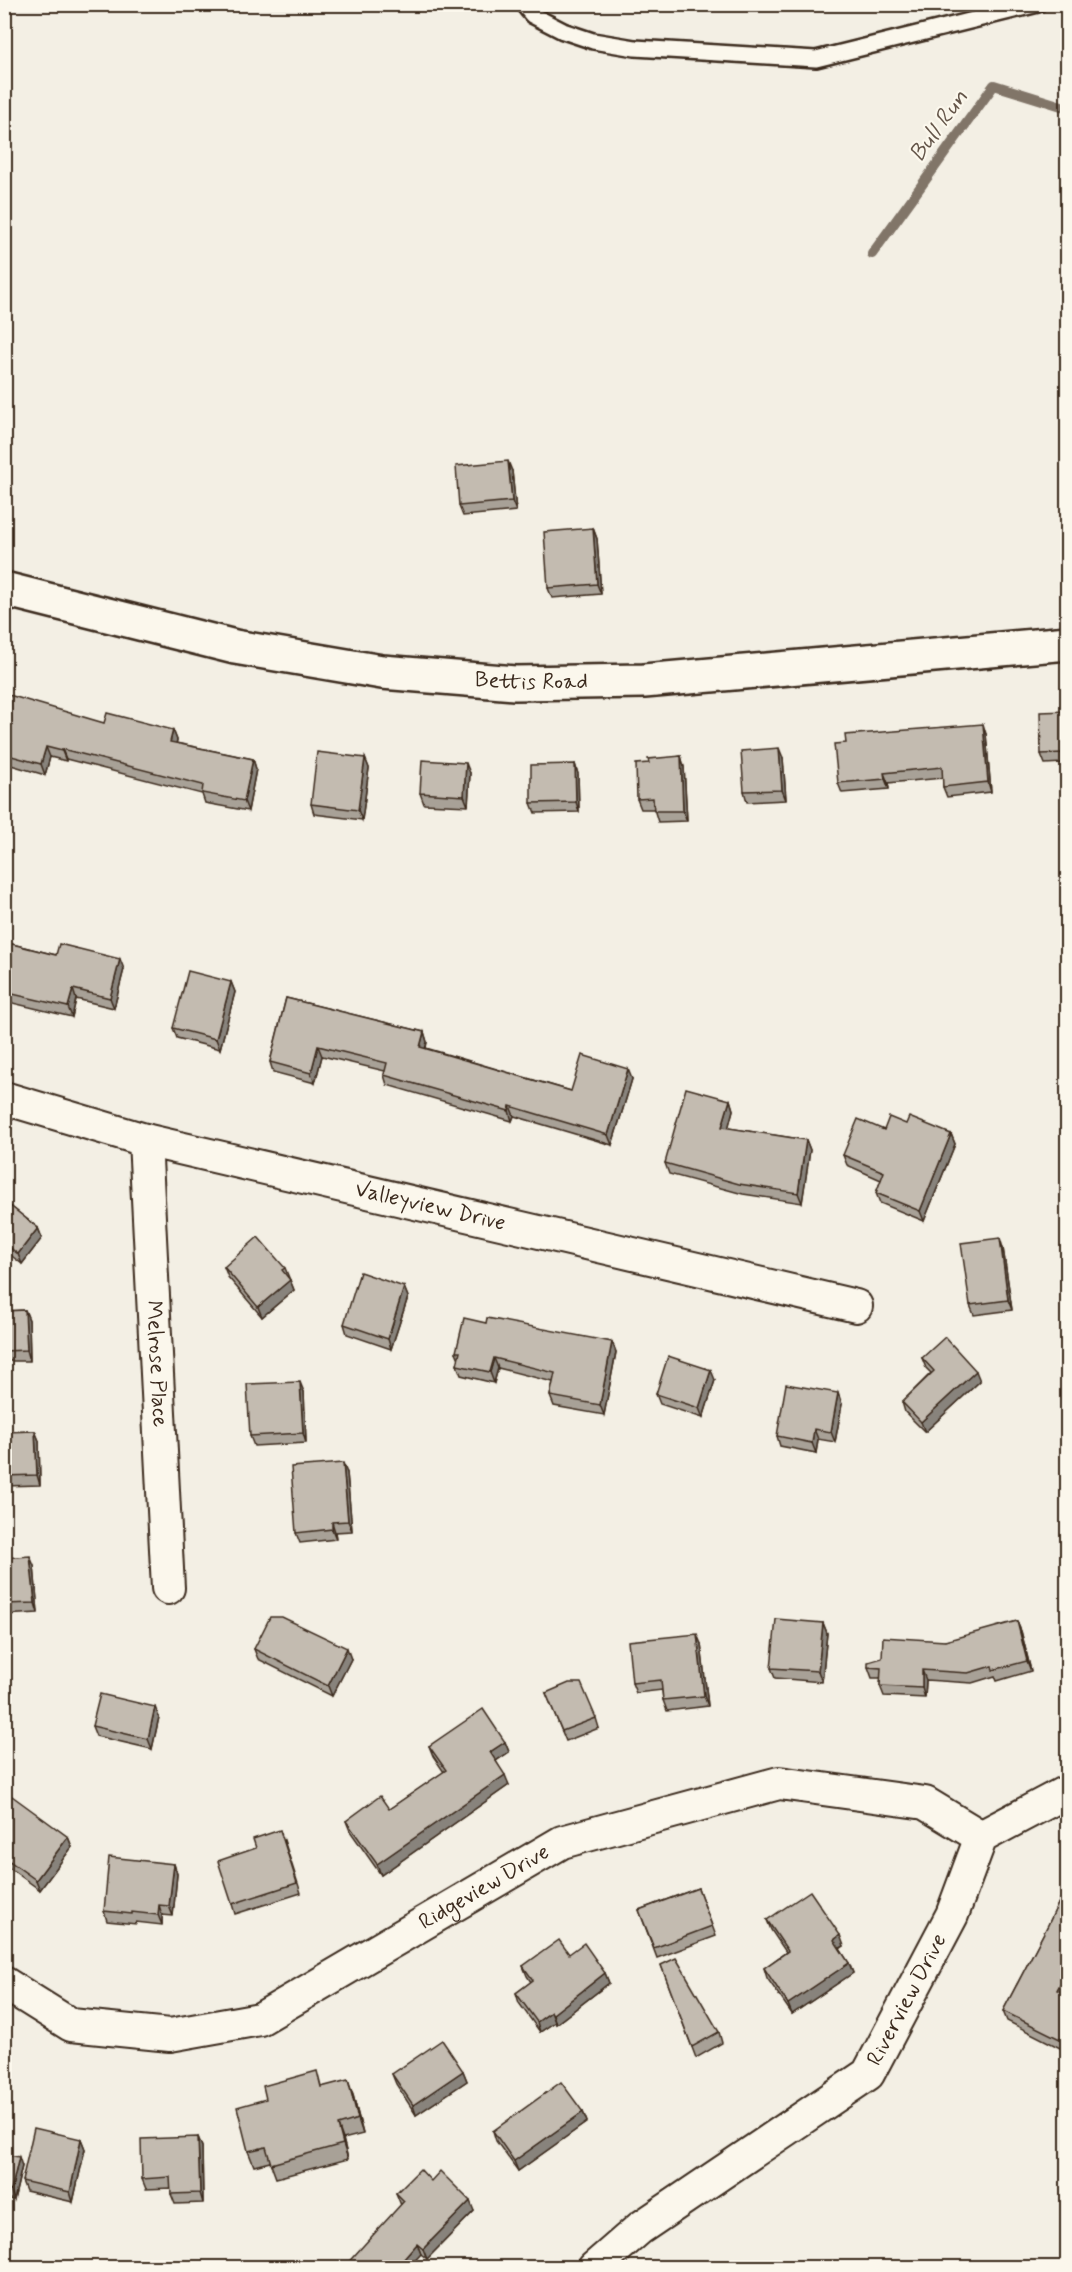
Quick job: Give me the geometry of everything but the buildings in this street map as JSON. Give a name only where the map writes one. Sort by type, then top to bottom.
[{"type":"street","name":"Bettis Road","points":[[4,589],[235,647],[382,672],[515,683],[644,681],[1068,644]]},
{"type":"street","name":"Valleyview Drive","points":[[4,1098],[145,1140],[856,1306]]},
{"type":"street","name":"Melrose Place","points":[[145,1140],[168,1588]]},
{"type":"street","name":"Ridgeview Drive","points":[[4,1983],[71,2025],[170,2035],[260,2019],[562,1842],[779,1783],[925,1803],[981,1837]]},
{"type":"street","points":[[981,1837],[1068,1791]]},
{"type":"street","name":"Riverview Drive","points":[[594,2268],[640,2228],[868,2074],[952,1915],[981,1837]]},
{"type":"lane","points":[[523,4],[532,15],[563,31],[594,41],[635,48],[816,59],[1038,4]]},
{"type":"waterway","name":"Bull Run","points":[[872,254],[994,85],[1068,108]]}]
